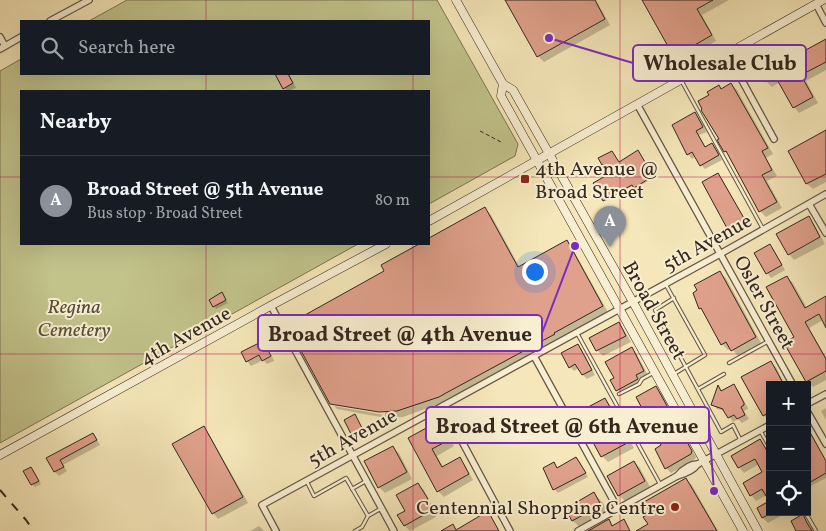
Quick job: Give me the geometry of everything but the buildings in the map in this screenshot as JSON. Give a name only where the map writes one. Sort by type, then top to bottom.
[{"type":"main road","name":"Broad Street","points":[[456,0],[503,84],[514,90],[758,531]]},
{"type":"main road","points":[[430,220],[819,2]]},
{"type":"main road","name":"Broad Street","points":[[503,84],[502,96],[655,372],[701,463],[743,531]]},
{"type":"main road","name":"4th Avenue","points":[[0,456],[384,245]]},
{"type":"street","points":[[52,20],[89,0]]},
{"type":"street","points":[[819,2],[826,22]]},
{"type":"street","points":[[0,36],[3,47],[20,38]]},
{"type":"street","points":[[727,54],[774,139]]},
{"type":"street","name":"Osler Street","points":[[637,104],[791,381]]},
{"type":"street","name":"5th Avenue","points":[[276,531],[262,505],[666,284],[826,194]]},
{"type":"street","points":[[809,204],[826,233]]},
{"type":"street","points":[[271,306],[394,531]]},
{"type":"street","points":[[534,356],[618,509]]},
{"type":"street","points":[[811,402],[826,394]]},
{"type":"street","points":[[443,406],[510,531]]},
{"type":"street","points":[[811,418],[826,444]]},
{"type":"street","points":[[578,531],[677,476],[692,464],[701,463],[768,426]]},
{"type":"lane","points":[[680,79],[763,230]]},
{"type":"lane","points":[[666,284],[705,355],[672,375]]},
{"type":"lane","points":[[674,298],[655,310],[721,432],[733,425],[741,441]]},
{"type":"lane","points":[[576,332],[660,485]]},
{"type":"lane","points":[[730,363],[768,341]]},
{"type":"lane","points":[[619,394],[639,384],[642,379],[655,372]]},
{"type":"lane","points":[[698,389],[724,374]]},
{"type":"lane","points":[[760,430],[766,441]]},
{"type":"lane","points":[[306,481],[314,496],[346,478],[368,516]]},
{"type":"lane","points":[[352,489],[367,481]]},
{"type":"lane","points":[[355,531],[362,527],[368,516],[382,508]]},
{"type":"lane","points":[[807,516],[816,531]]},
{"type":"path","points":[[480,131],[501,142]]},
{"type":"green space","name":"Regina Cemetery","points":[[127,0],[437,0],[518,144],[515,156],[430,203],[430,90],[20,90],[20,245],[356,245],[0,443],[0,71],[20,60],[20,75],[430,75],[430,20],[91,20]]},
{"type":"railway","points":[[0,490],[34,531]]},
{"type":"place","name":"Wholesale Club","points":[[549,38]]},
{"type":"place","name":"4th Avenue @ Broad Street","points":[[525,179]]},
{"type":"place","name":"Broad Street @ 4th Avenue","points":[[575,246]]},
{"type":"place","name":"Broad Street @ 5th Avenue","points":[[610,247]]},
{"type":"place","name":"Broad Street @ 6th Avenue","points":[[714,491]]},
{"type":"place","name":"Centennial Shopping Centre","points":[[675,507]]}]
